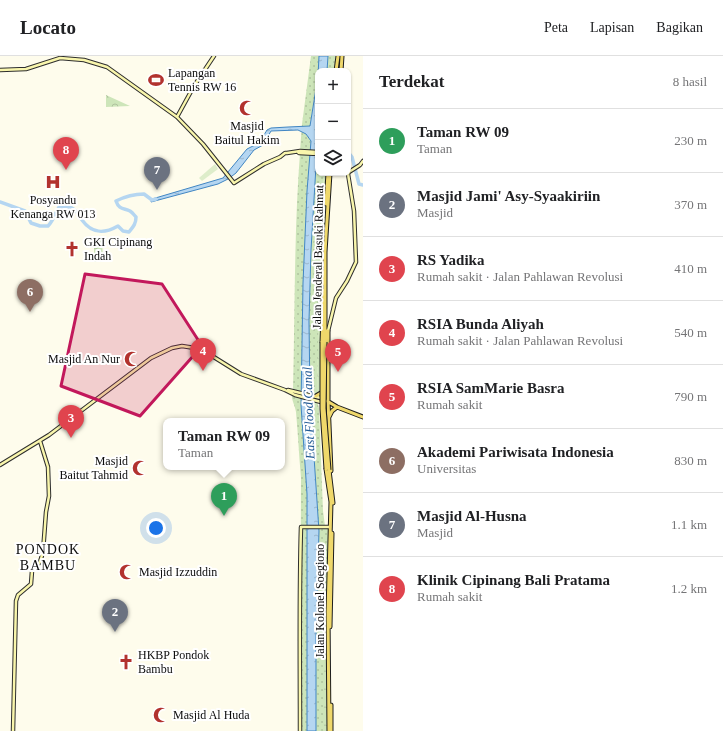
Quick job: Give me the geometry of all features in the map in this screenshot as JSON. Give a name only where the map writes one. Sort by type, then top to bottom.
[{"type":"main road","points":[[336,68],[338,56]]},
{"type":"main road","points":[[340,68],[342,56]]},
{"type":"main road","name":"Jalan Jenderal Basuki Rahmat","points":[[321,398],[326,331],[326,252],[329,176]]},
{"type":"main road","name":"Jalan Jenderal Basuki Rahmat","points":[[326,403],[328,396],[328,376],[324,238],[329,176]]},
{"type":"main road","points":[[326,312],[332,313]]},
{"type":"main road","name":"Jalan Jenderal Basuki Rahmat","points":[[326,331],[324,342],[322,409],[327,470]]},
{"type":"main road","points":[[321,385],[326,387],[328,376]]},
{"type":"main road","points":[[315,396],[321,392]]},
{"type":"main road","points":[[328,396],[332,404],[337,408]]},
{"type":"main road","points":[[321,398],[326,403],[337,408],[363,417]]},
{"type":"main road","name":"Jalan Kolonel Soegiono","points":[[321,398],[326,403],[329,420],[330,479],[333,501],[330,628],[330,731]]},
{"type":"main road","name":"Jalan Kolonel Soegiono","points":[[326,403],[322,417],[323,454],[330,479]]},
{"type":"main road","points":[[329,420],[332,411],[337,408]]},
{"type":"main road","points":[[322,417],[323,414],[326,414],[329,420]]},
{"type":"main road","name":"Jalan Kolonel Soegiono","points":[[327,470],[331,502],[328,612],[330,731]]},
{"type":"street","points":[[176,116],[214,56]]},
{"type":"street","points":[[0,70],[26,69],[60,58],[90,62],[111,69],[176,116],[203,144],[234,183],[285,153],[315,153]]},
{"type":"street","points":[[326,331],[336,298],[347,281],[356,262],[354,211],[348,176],[350,170],[357,167],[363,161]]},
{"type":"street","points":[[0,465],[40,441],[136,368],[153,357],[172,348],[182,346],[201,349],[240,374],[286,390],[295,395],[326,403]]},
{"type":"street","points":[[286,390],[296,391],[321,398]]},
{"type":"street","points":[[13,731],[16,601],[18,595],[31,584],[33,570],[41,559],[48,498],[48,467],[40,441]]},
{"type":"street","points":[[300,731],[301,627],[299,602],[301,527],[330,527]]},
{"type":"highlighted area","points":[[85,274],[162,284],[202,346],[140,416],[61,386]]},
{"type":"green space","points":[[311,56],[336,56],[334,68],[315,68],[315,92],[310,126],[306,127],[306,134],[311,141],[310,151],[300,151]]},
{"type":"green space","points":[[106,95],[130,106],[106,107]]},
{"type":"green space","points":[[300,153],[315,154],[315,176],[324,176],[317,397],[293,390]]},
{"type":"green space","points":[[215,164],[218,169],[202,181],[199,178]]},
{"type":"green space","points":[[324,176],[328,176],[324,238],[321,393],[317,395],[320,258]]},
{"type":"green space","points":[[94,237],[102,237],[103,262],[94,262]]},
{"type":"green space","points":[[292,393],[317,401],[319,408],[323,511],[325,526],[330,527],[328,612],[325,619],[324,731],[300,731],[301,478],[296,412]]},
{"type":"green space","points":[[324,640],[329,646],[329,731],[324,731]]},
{"type":"water","points":[[319,56],[328,56],[327,68],[318,68]]},
{"type":"water","name":"East Flood Canal","points":[[315,95],[315,176],[309,321],[310,397],[319,531],[316,635],[316,731],[307,731],[307,494],[301,405],[303,283],[311,141],[306,134],[298,130],[271,131],[263,145],[254,150],[236,173],[228,179],[218,184],[151,202],[152,199],[223,178],[247,149],[259,143],[267,130],[271,128],[310,126]]},
{"type":"waterway","points":[[351,156],[359,184],[363,185]]},
{"type":"waterway","points":[[0,202],[25,211],[31,223],[40,226],[48,226],[53,220],[59,207],[66,207],[74,209],[86,225],[94,230],[103,231],[113,229],[118,226],[123,231],[129,232],[135,224],[136,217],[130,211],[120,207],[116,201],[122,198],[141,194],[144,194],[152,200],[156,199]]},
{"type":"place","name":"Lapangan Tennis RW 16","points":[[156,80]]},
{"type":"place","name":"Masjid Baitul Hakim","points":[[247,108]]},
{"type":"place","name":"Klinik Cipinang Bali Pratama","points":[[66,170]]},
{"type":"place","name":"Posyandu Kenanga RW 013","points":[[53,182]]},
{"type":"place","name":"Masjid Al-Husna","points":[[157,190]]},
{"type":"place","name":"GKI Cipinang Indah","points":[[72,249]]},
{"type":"place","name":"Akademi Pariwisata Indonesia","points":[[30,312]]},
{"type":"place","name":"Masjid An Nur","points":[[132,359]]},
{"type":"place","name":"RSIA Bunda Aliyah","points":[[203,371]]},
{"type":"place","name":"RSIA SamMarie Basra","points":[[338,372]]},
{"type":"place","name":"RS Yadika","points":[[71,438]]},
{"type":"place","name":"Masjid Baitut Tahmid","points":[[140,468]]},
{"type":"place","name":"Taman RW 09","points":[[224,516]]},
{"type":"place","name":"Masjid Izzuddin","points":[[127,572]]},
{"type":"place","name":"Masjid Jami' Asy-Syaakiriin","points":[[115,632]]},
{"type":"place","name":"HKBP Pondok Bambu","points":[[126,662]]},
{"type":"place","name":"Masjid Al Huda","points":[[161,715]]},
{"type":"district","name":"PONDOK BAMBU","points":[[48,558]]}]
